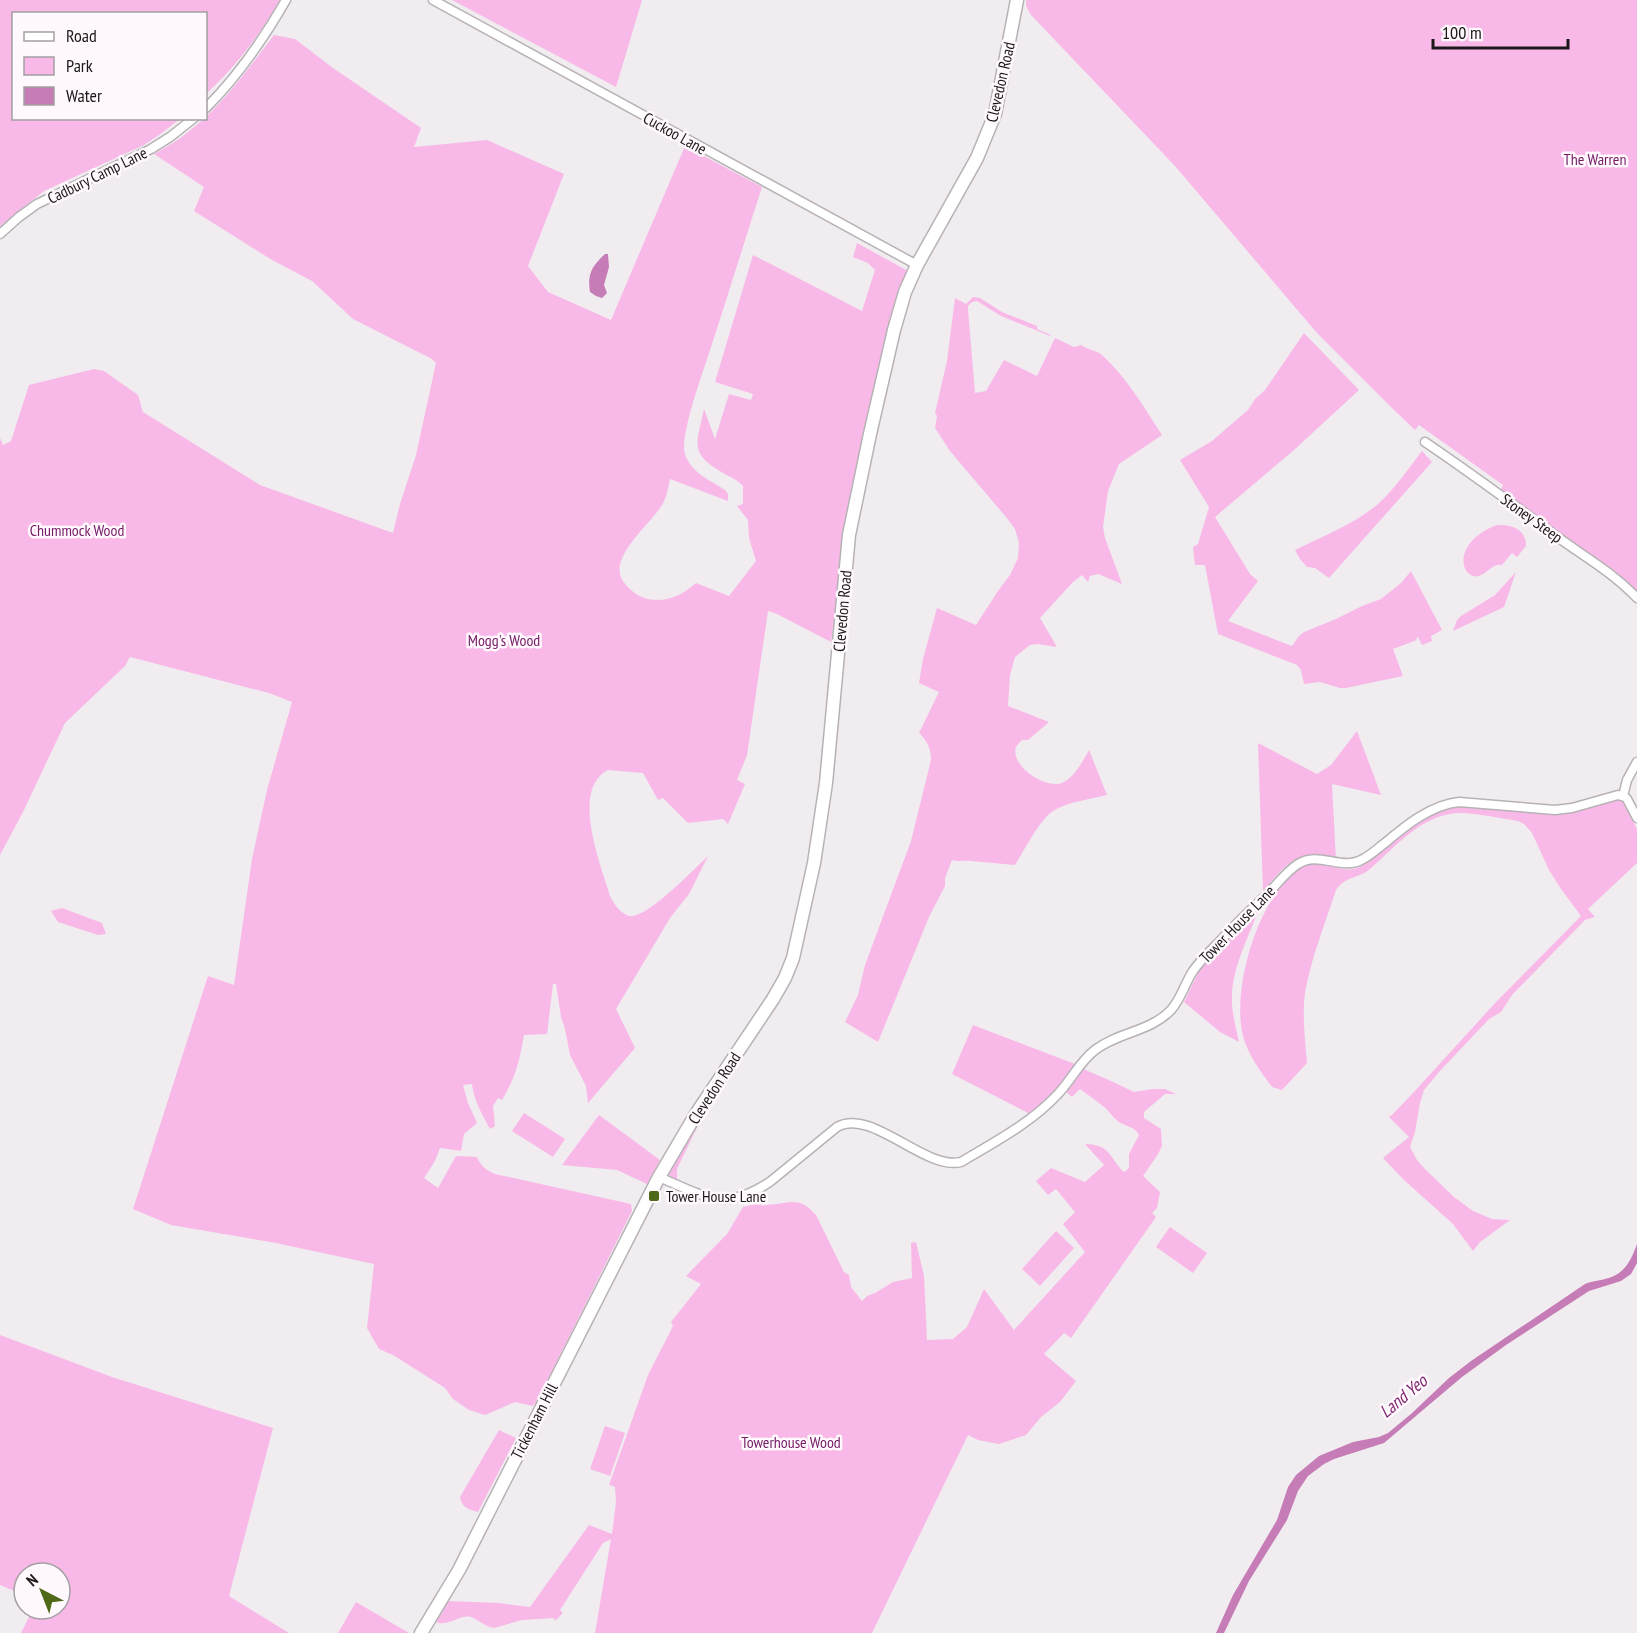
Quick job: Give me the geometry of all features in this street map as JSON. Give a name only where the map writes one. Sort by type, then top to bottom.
[{"type":"main road","name":"Clevedon Road","points":[[644,1206],[696,1114],[773,999],[785,978],[797,944],[814,864],[826,783],[849,536],[860,475],[905,292],[916,265],[977,158],[995,114],[1017,0]]},
{"type":"main road","name":"Tickenham Hill","points":[[421,1633],[459,1570],[644,1206]]},
{"type":"street","points":[[207,107],[243,67],[286,0]]},
{"type":"street","name":"Cuckoo Lane","points":[[433,0],[916,265]]},
{"type":"street","name":"Cadbury Camp Lane","points":[[0,234],[37,204],[152,149],[191,120]]},
{"type":"street","name":"Stoney Steep","points":[[1425,442],[1613,575],[1637,598]]},
{"type":"street","points":[[1637,762],[1627,780],[1623,796],[1637,818]]},
{"type":"street","name":"Tower House Lane","points":[[659,1177],[711,1198],[730,1200],[756,1190],[771,1181],[837,1127],[846,1123],[887,1134],[944,1163],[960,1162],[1038,1113],[1058,1095],[1093,1051],[1110,1041],[1156,1023],[1166,1015],[1179,1000],[1199,962],[1287,872],[1301,862],[1317,858],[1339,864],[1361,861],[1412,821],[1451,803],[1555,810],[1572,808],[1618,795],[1623,796]]},
{"type":"green space","points":[[0,0],[280,0],[246,50],[207,93],[207,12],[12,12],[12,120],[179,120],[144,145],[44,191],[0,226]]},
{"type":"green space","points":[[452,0],[642,0],[616,87]]},
{"type":"green space","name":"The Warren","points":[[1026,0],[1637,0],[1637,593],[1615,571],[1555,532],[1501,490],[1503,485],[1419,425],[1415,430],[1393,409],[1317,333],[1175,166],[1031,15],[1026,6]]},
{"type":"green space","points":[[274,35],[295,39],[421,128],[414,147],[487,140],[564,174],[528,266],[548,292],[611,320],[685,146],[762,187],[694,400],[684,445],[688,461],[702,475],[725,490],[728,494],[728,501],[670,479],[662,505],[628,547],[620,565],[621,578],[633,592],[643,598],[659,600],[675,597],[696,583],[729,596],[756,561],[749,538],[748,520],[737,506],[743,504],[743,486],[704,459],[698,446],[704,409],[715,439],[729,394],[751,400],[753,394],[715,382],[753,255],[862,311],[875,270],[868,263],[853,257],[857,243],[908,271],[879,368],[856,467],[842,547],[831,642],[768,611],[747,755],[737,780],[745,784],[728,824],[723,819],[688,823],[663,798],[658,800],[643,773],[608,770],[597,780],[591,794],[591,829],[595,848],[610,896],[626,915],[637,915],[647,910],[708,856],[689,894],[670,918],[616,1009],[635,1048],[588,1103],[586,1086],[570,1055],[556,984],[553,984],[547,1034],[524,1035],[519,1062],[511,1084],[502,1100],[498,1098],[493,1106],[495,1126],[490,1129],[481,1113],[472,1084],[463,1085],[477,1123],[464,1134],[461,1151],[440,1148],[424,1178],[438,1188],[456,1156],[477,1157],[484,1167],[495,1174],[631,1204],[632,1211],[536,1403],[532,1406],[515,1402],[485,1415],[469,1410],[453,1399],[445,1388],[393,1355],[379,1349],[367,1328],[374,1264],[276,1243],[171,1225],[133,1209],[208,976],[234,985],[252,859],[267,790],[292,702],[269,693],[130,657],[125,666],[65,723],[0,855],[0,438],[3,445],[11,441],[29,385],[94,369],[104,371],[138,395],[143,412],[260,485],[393,533],[416,455],[436,363],[353,319],[312,281],[272,260],[194,211],[204,187],[154,154],[173,143],[201,120],[207,120],[207,115],[234,86]]},
{"type":"green space","points":[[973,297],[980,298],[1002,312],[1037,326],[1037,329],[1051,335],[1001,316],[977,301],[972,302],[968,310],[975,393],[986,391],[1004,360],[1037,376],[1055,338],[1074,347],[1081,345],[1102,355],[1142,403],[1162,435],[1119,464],[1108,491],[1103,527],[1122,584],[1098,574],[1090,576],[1088,582],[1082,575],[1073,582],[1040,618],[1057,647],[1030,645],[1015,657],[1010,675],[1008,706],[1049,722],[1028,740],[1022,740],[1016,747],[1018,761],[1023,768],[1047,783],[1062,783],[1074,773],[1089,750],[1107,795],[1072,803],[1053,811],[1038,828],[1015,865],[952,860],[945,878],[945,886],[929,917],[878,1042],[845,1022],[858,995],[865,965],[911,841],[931,760],[928,745],[919,733],[939,692],[919,683],[937,608],[976,625],[1010,575],[1018,558],[1019,543],[1015,529],[950,451],[935,428],[937,416],[935,413],[947,361],[955,298],[966,304]]},
{"type":"green space","points":[[1304,333],[1359,390],[1294,450],[1215,517],[1250,574],[1258,581],[1228,621],[1292,646],[1304,632],[1381,599],[1401,583],[1411,571],[1442,630],[1431,636],[1432,641],[1422,645],[1418,637],[1417,640],[1393,649],[1403,676],[1346,688],[1320,682],[1304,684],[1301,670],[1297,665],[1218,634],[1205,565],[1195,565],[1193,547],[1198,544],[1209,507],[1180,460],[1212,441],[1248,410],[1265,390]]},
{"type":"green space","points":[[1422,451],[1432,462],[1329,578],[1315,568],[1307,567],[1295,550],[1348,524],[1377,505]]},
{"type":"green space","points":[[1497,525],[1507,525],[1517,529],[1524,535],[1526,546],[1517,557],[1512,553],[1502,565],[1494,566],[1481,575],[1473,576],[1464,566],[1465,552],[1478,535]]},
{"type":"green space","points":[[1516,572],[1504,607],[1453,631],[1461,616],[1495,595]]},
{"type":"green space","points":[[1357,731],[1381,795],[1332,784],[1336,860],[1321,856],[1304,856],[1284,867],[1263,891],[1258,743],[1317,774],[1331,765]]},
{"type":"green space","points":[[1621,799],[1637,829],[1637,863],[1588,909],[1595,917],[1585,920],[1512,995],[1501,1012],[1489,1019],[1424,1090],[1410,1147],[1417,1160],[1454,1197],[1473,1211],[1492,1219],[1510,1220],[1480,1242],[1473,1251],[1453,1224],[1383,1158],[1409,1137],[1389,1117],[1496,1002],[1581,916],[1549,870],[1532,833],[1518,821],[1463,813],[1449,814],[1423,824],[1401,840],[1370,869],[1340,885],[1336,890],[1319,941],[1305,993],[1307,1063],[1282,1090],[1272,1087],[1251,1057],[1243,1036],[1240,1016],[1241,993],[1252,942],[1274,896],[1288,879],[1304,866],[1317,864],[1354,869],[1362,866],[1409,827],[1440,810],[1464,805],[1522,812],[1566,813]]},
{"type":"green space","points":[[62,908],[102,923],[106,934],[98,935],[58,922],[51,911]]},
{"type":"green space","points":[[1259,909],[1238,962],[1233,984],[1232,1007],[1239,1042],[1220,1032],[1184,1002],[1200,969]]},
{"type":"green space","points":[[973,1025],[1075,1064],[1057,1088],[1030,1114],[952,1074]]},
{"type":"green space","name":"Towerhouse Wood","points":[[1081,1068],[1134,1092],[1165,1089],[1176,1094],[1165,1094],[1144,1112],[1144,1118],[1161,1129],[1162,1146],[1143,1176],[1160,1192],[1157,1208],[1152,1213],[1156,1217],[1071,1338],[1064,1333],[1044,1354],[1076,1381],[1060,1402],[1041,1417],[1026,1435],[999,1444],[978,1440],[968,1435],[872,1633],[595,1633],[611,1539],[603,1543],[560,1610],[563,1613],[555,1621],[554,1618],[522,1620],[494,1628],[471,1617],[462,1617],[446,1623],[436,1622],[449,1601],[530,1607],[589,1525],[612,1534],[616,1502],[615,1487],[609,1485],[648,1375],[673,1326],[671,1322],[701,1284],[686,1276],[727,1234],[743,1207],[793,1202],[810,1209],[816,1215],[844,1272],[849,1275],[851,1287],[862,1301],[893,1282],[912,1278],[911,1243],[916,1242],[924,1276],[927,1340],[953,1339],[967,1327],[984,1289],[1014,1330],[1085,1252],[1063,1224],[1075,1212],[1056,1189],[1048,1195],[1036,1181],[1051,1168],[1085,1182],[1104,1165],[1085,1144],[1105,1149],[1124,1172],[1129,1167],[1129,1154],[1139,1135],[1134,1129],[1118,1121],[1080,1089],[1072,1097],[1065,1091]]},
{"type":"green space","points":[[524,1113],[565,1139],[553,1157],[512,1131]]},
{"type":"green space","points":[[599,1115],[660,1160],[647,1184],[617,1170],[562,1165]]},
{"type":"green space","points":[[702,1115],[705,1116],[702,1117],[677,1169],[677,1179],[680,1182],[672,1179],[668,1173]]},
{"type":"green space","points":[[1170,1227],[1207,1253],[1193,1273],[1156,1247]]},
{"type":"green space","points":[[1056,1231],[1074,1248],[1040,1286],[1022,1269]]},
{"type":"green space","points":[[0,1335],[112,1377],[273,1428],[229,1596],[289,1633],[21,1633],[27,1621],[72,1621],[72,1561],[12,1561],[12,1590],[0,1585]]},
{"type":"green space","points":[[605,1426],[625,1433],[610,1476],[590,1469]]},
{"type":"green space","points":[[499,1430],[516,1438],[478,1512],[468,1509],[460,1497]]},
{"type":"green space","points":[[356,1602],[409,1633],[338,1633]]},
{"type":"water","points":[[608,254],[609,267],[604,285],[607,293],[602,298],[590,292],[589,280],[597,262]]},
{"type":"water","points":[[1637,1244],[1637,1263],[1631,1274],[1621,1281],[1589,1291],[1506,1345],[1462,1377],[1384,1443],[1334,1459],[1308,1476],[1298,1491],[1287,1520],[1249,1581],[1224,1633],[1216,1633],[1233,1595],[1277,1520],[1288,1487],[1296,1475],[1319,1456],[1353,1442],[1388,1433],[1471,1361],[1585,1284],[1612,1277],[1622,1271]]},
{"type":"place","name":"Tower House Lane","points":[[654,1196]]},
{"type":"park label","name":"Chummock Wood","points":[[77,530]]},
{"type":"park label","name":"Mogg's Wood","points":[[504,640]]},
{"type":"water label","name":"Land Yeo","points":[[1403,1396]]}]
